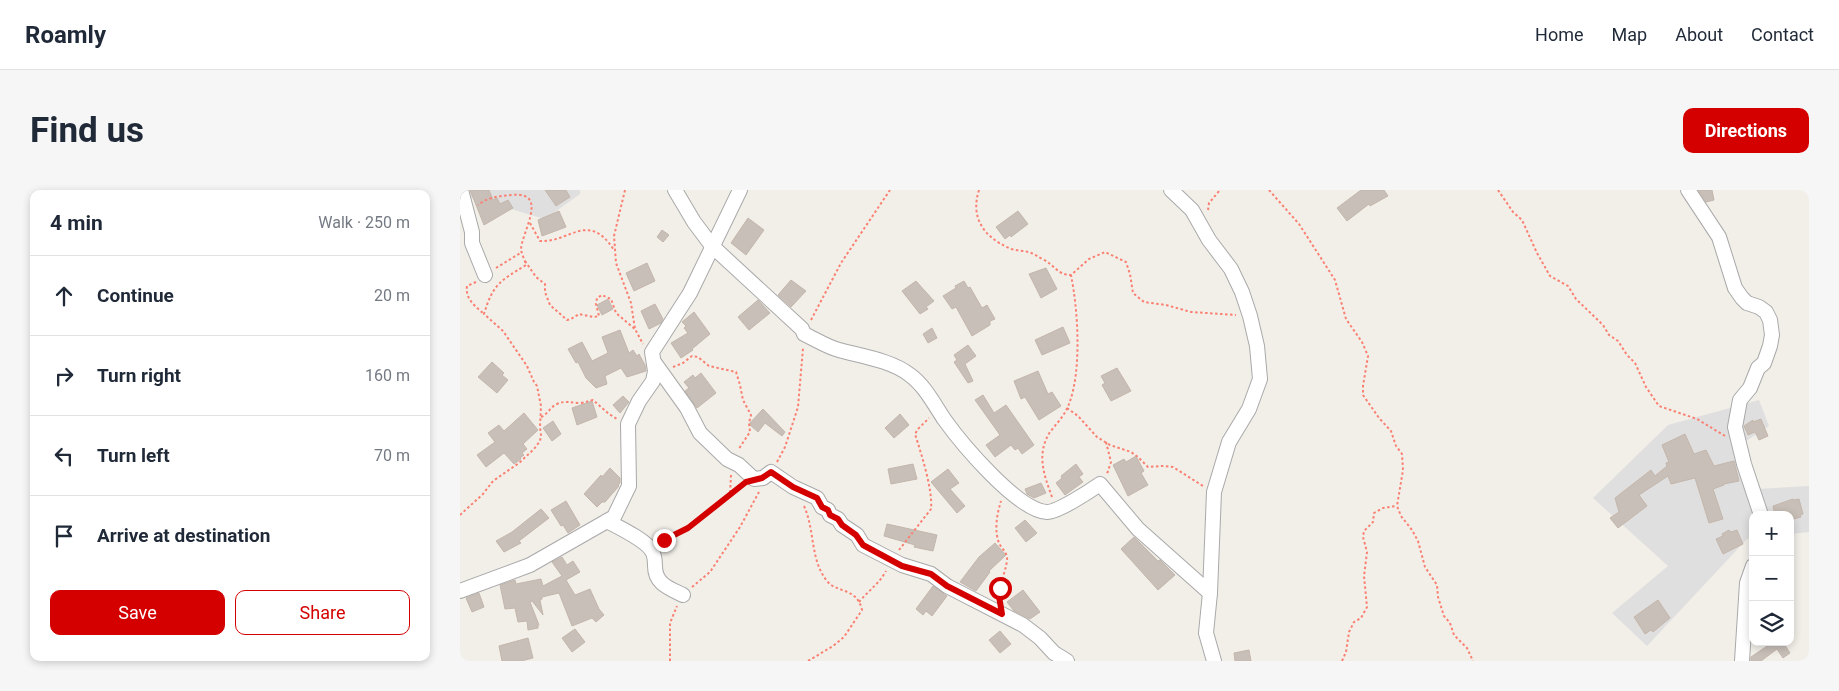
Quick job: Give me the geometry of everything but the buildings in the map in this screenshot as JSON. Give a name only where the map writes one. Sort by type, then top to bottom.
[{"type":"street","points":[[461,190],[472,232],[472,243],[485,275]]},
{"type":"street","points":[[675,190],[694,222],[712,246],[802,329],[804,334],[836,350],[879,360],[910,374],[979,463],[1020,500],[1037,510],[1047,512],[1086,494],[1100,484],[1138,529],[1210,593]]},
{"type":"street","points":[[740,190],[690,293],[652,352],[656,363],[687,408],[700,433],[727,459],[739,465],[754,479],[762,478],[771,472],[793,487],[817,498],[822,507],[856,535],[863,545],[902,566],[931,574],[947,586],[1023,625],[1040,638],[1054,653],[1067,661]]},
{"type":"street","points":[[1171,190],[1192,210],[1205,233],[1231,269],[1242,292],[1257,346],[1260,379],[1249,408],[1229,442],[1214,492],[1210,593],[1206,633],[1214,661]]},
{"type":"street","points":[[1688,190],[1718,237],[1735,288],[1747,303],[1759,307],[1766,312],[1770,320],[1772,335],[1770,346],[1764,363],[1758,368],[1750,388],[1740,400],[1735,427],[1744,464],[1760,511]]},
{"type":"street","points":[[460,591],[530,566],[614,517],[629,486],[628,424],[639,401],[653,381],[656,363]]},
{"type":"street","points":[[607,521],[649,546],[655,556],[655,570],[658,581],[662,585],[683,595]]},
{"type":"street","points":[[1742,661],[1747,583],[1749,577]]},
{"type":"path","points":[[625,190],[614,236],[616,263],[631,303],[636,330],[642,342],[656,363],[683,363],[692,356],[698,357],[709,366],[736,372],[743,400],[751,415],[749,423],[750,432],[738,449],[737,456],[732,461],[730,494]]},
{"type":"path","points":[[670,661],[670,623],[683,595],[710,572],[740,527],[785,448],[798,407],[804,334],[841,263],[890,190]]},
{"type":"path","points":[[979,190],[975,210],[981,227],[994,240],[1011,249],[1027,251],[1047,261],[1060,273],[1071,275]]},
{"type":"path","points":[[1205,233],[1209,203],[1220,190]]},
{"type":"path","points":[[1269,190],[1299,224],[1326,264],[1335,280],[1346,319],[1362,342],[1368,356],[1363,395],[1391,431],[1396,446],[1402,454],[1403,461],[1397,506],[1401,516],[1418,541],[1425,567],[1437,585],[1438,597],[1444,616],[1450,623],[1454,635],[1466,648],[1473,661]]},
{"type":"path","points":[[1498,190],[1522,220],[1550,276],[1568,286],[1576,299],[1603,325],[1609,335],[1618,342],[1635,363],[1646,387],[1659,406],[1697,419],[1726,437],[1738,438]]},
{"type":"path","points":[[467,216],[483,201],[492,197],[516,194],[525,196],[530,200],[532,211],[530,223],[524,237],[522,252],[525,261],[536,277],[545,284],[545,292],[550,305],[567,320],[579,314],[594,317],[599,316],[596,304],[597,298],[602,295],[610,299],[616,313],[636,330]]},
{"type":"path","points":[[530,223],[540,241],[589,230],[598,233],[615,252]]},
{"type":"path","points":[[460,515],[484,494],[493,481],[519,463],[540,441],[540,393],[537,386],[527,366],[503,331],[471,302],[466,288],[522,252]]},
{"type":"path","points":[[1071,275],[1090,259],[1106,252],[1126,262],[1133,292],[1144,302],[1166,305],[1192,312],[1250,316]]},
{"type":"path","points":[[484,314],[488,298],[498,284],[524,266],[525,261]]},
{"type":"path","points":[[1056,509],[1042,471],[1041,456],[1049,434],[1067,408],[1073,386],[1076,363],[1076,298],[1071,275]]},
{"type":"path","points":[[541,417],[550,408],[559,403],[570,400],[584,403],[593,400],[609,414],[628,424]]},
{"type":"path","points":[[1067,408],[1078,416],[1097,438],[1131,452],[1148,467],[1173,467],[1214,492]]},
{"type":"path","points":[[859,602],[879,582],[894,561],[905,540],[930,509],[931,502],[927,482],[915,434],[938,410]]},
{"type":"path","points":[[1100,484],[1110,469],[1110,455],[1106,442]]},
{"type":"path","points":[[649,546],[688,528],[746,482],[754,479]]},
{"type":"path","points":[[999,481],[1002,496],[996,518],[998,539],[1000,546],[1007,556],[999,596],[1002,614]]},
{"type":"path","points":[[793,487],[806,510],[817,561],[828,583],[848,592],[859,602],[862,610],[844,637],[808,661]]},
{"type":"path","points":[[1342,661],[1346,652],[1348,632],[1354,622],[1361,618],[1367,607],[1364,576],[1367,552],[1363,537],[1364,531],[1373,522],[1374,513],[1384,508],[1397,506]]},
{"type":"shaded area","points":[[460,190],[580,190],[580,194],[545,219],[472,198],[460,198]]},
{"type":"shaded area","points":[[1759,400],[1769,426],[1740,445],[1757,489],[1809,486],[1809,532],[1794,534],[1794,511],[1749,511],[1749,539],[1647,646],[1612,613],[1668,566],[1593,498],[1668,425]]},
{"type":"route","points":[[664,540],[688,528],[746,482],[762,478],[771,472],[793,487],[817,498],[822,507],[856,535],[863,545],[902,566],[931,574],[947,586],[1002,614],[999,596],[1000,588]]}]
